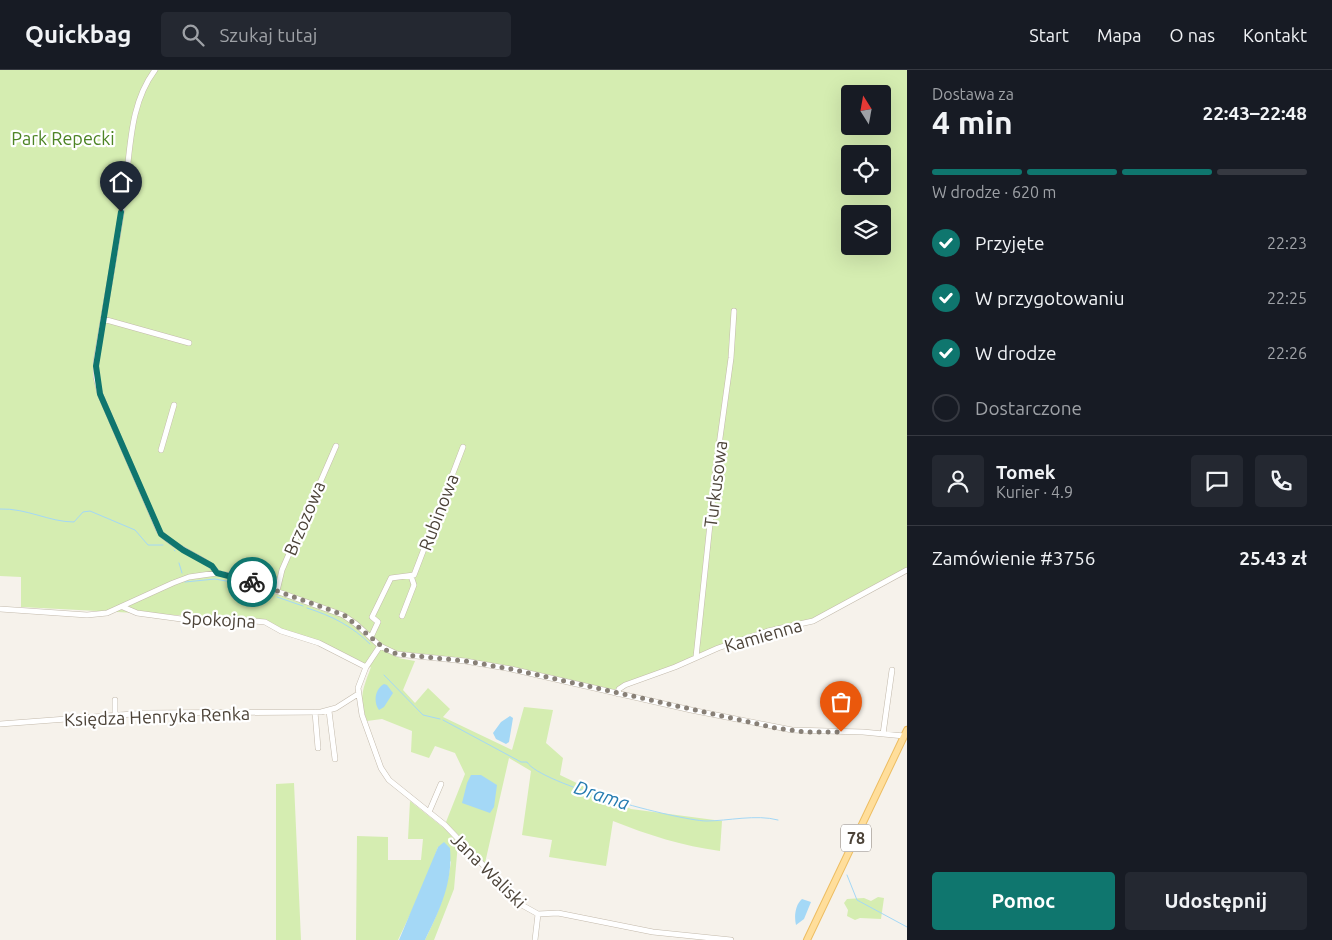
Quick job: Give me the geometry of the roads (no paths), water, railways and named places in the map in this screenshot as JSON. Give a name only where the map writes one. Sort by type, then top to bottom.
[{"type":"main road","name":"78","points":[[807,940],[906,733]]},
{"type":"street","points":[[155,70],[145,86],[135,112],[124,194],[96,366],[98,387],[155,523],[165,538],[212,566],[217,573]]},
{"type":"street","name":"Turkusowa","points":[[696,657],[716,467],[731,358],[734,311]]},
{"type":"street","points":[[103,319],[189,343]]},
{"type":"street","points":[[161,450],[174,405]]},
{"type":"street","name":"Brzozowa","points":[[277,591],[282,570],[336,446]]},
{"type":"street","name":"Rubinowa","points":[[402,616],[414,584],[411,576],[414,575],[462,447]]},
{"type":"street","name":"Kamienna","points":[[618,694],[619,689],[625,685],[768,630],[813,621],[907,570]]},
{"type":"street","points":[[0,609],[87,615],[106,613],[189,577],[217,573],[237,577],[344,615],[380,646],[397,654],[504,668],[792,730],[883,734],[906,733]]},
{"type":"street","points":[[371,637],[378,622],[372,617],[390,578],[411,576]]},
{"type":"street","name":"Spokojna","points":[[123,607],[137,613],[196,621],[221,618],[265,622],[281,630],[319,643],[366,667]]},
{"type":"street","points":[[358,694],[366,667],[380,646]]},
{"type":"street","points":[[883,734],[892,670]]},
{"type":"street","name":"Księdza Henryka Renka","points":[[0,724],[115,714],[329,711],[358,694]]},
{"type":"street","name":"Jana Waliski","points":[[358,694],[373,749],[384,774],[445,825],[520,904],[538,914],[558,912],[653,932],[731,940]]},
{"type":"street","points":[[115,700],[115,714]]},
{"type":"street","points":[[329,711],[335,759]]},
{"type":"street","points":[[314,712],[318,748]]},
{"type":"street","points":[[429,812],[441,784]]},
{"type":"street","points":[[535,940],[538,914]]},
{"type":"water","points":[[384,684],[393,693],[384,707],[379,710],[376,696]]},
{"type":"water","points":[[510,716],[513,718],[509,742],[506,744],[496,739],[493,733],[501,722]]},
{"type":"water","points":[[471,775],[481,775],[497,785],[494,807],[490,813],[462,803]]},
{"type":"water","points":[[444,842],[450,848],[449,872],[444,896],[436,918],[425,940],[399,940],[438,847]]},
{"type":"water","points":[[802,899],[811,902],[804,919],[796,925],[796,911]]},
{"type":"waterway","name":"Drama","points":[[0,509],[10,509],[56,520],[74,522],[83,512],[90,511],[135,530],[148,545],[163,545]]},
{"type":"waterway","name":"Drama","points":[[179,563],[182,573]]},
{"type":"waterway","name":"Drama","points":[[185,582],[215,579],[237,583]]},
{"type":"waterway","name":"Drama","points":[[242,585],[272,595]]},
{"type":"waterway","name":"Drama","points":[[277,597],[303,606]]},
{"type":"waterway","name":"Drama","points":[[307,608],[341,622],[370,644]]},
{"type":"waterway","name":"Drama","points":[[384,675],[423,715],[440,719]]},
{"type":"waterway","name":"Drama","points":[[443,720],[521,762],[527,762],[537,771],[556,780],[640,808],[706,821],[751,818],[778,820]]},
{"type":"waterway","name":"Drama","points":[[847,875],[857,900],[907,927]]},
{"type":"park label","name":"Park Repecki","points":[[63,138]]}]
